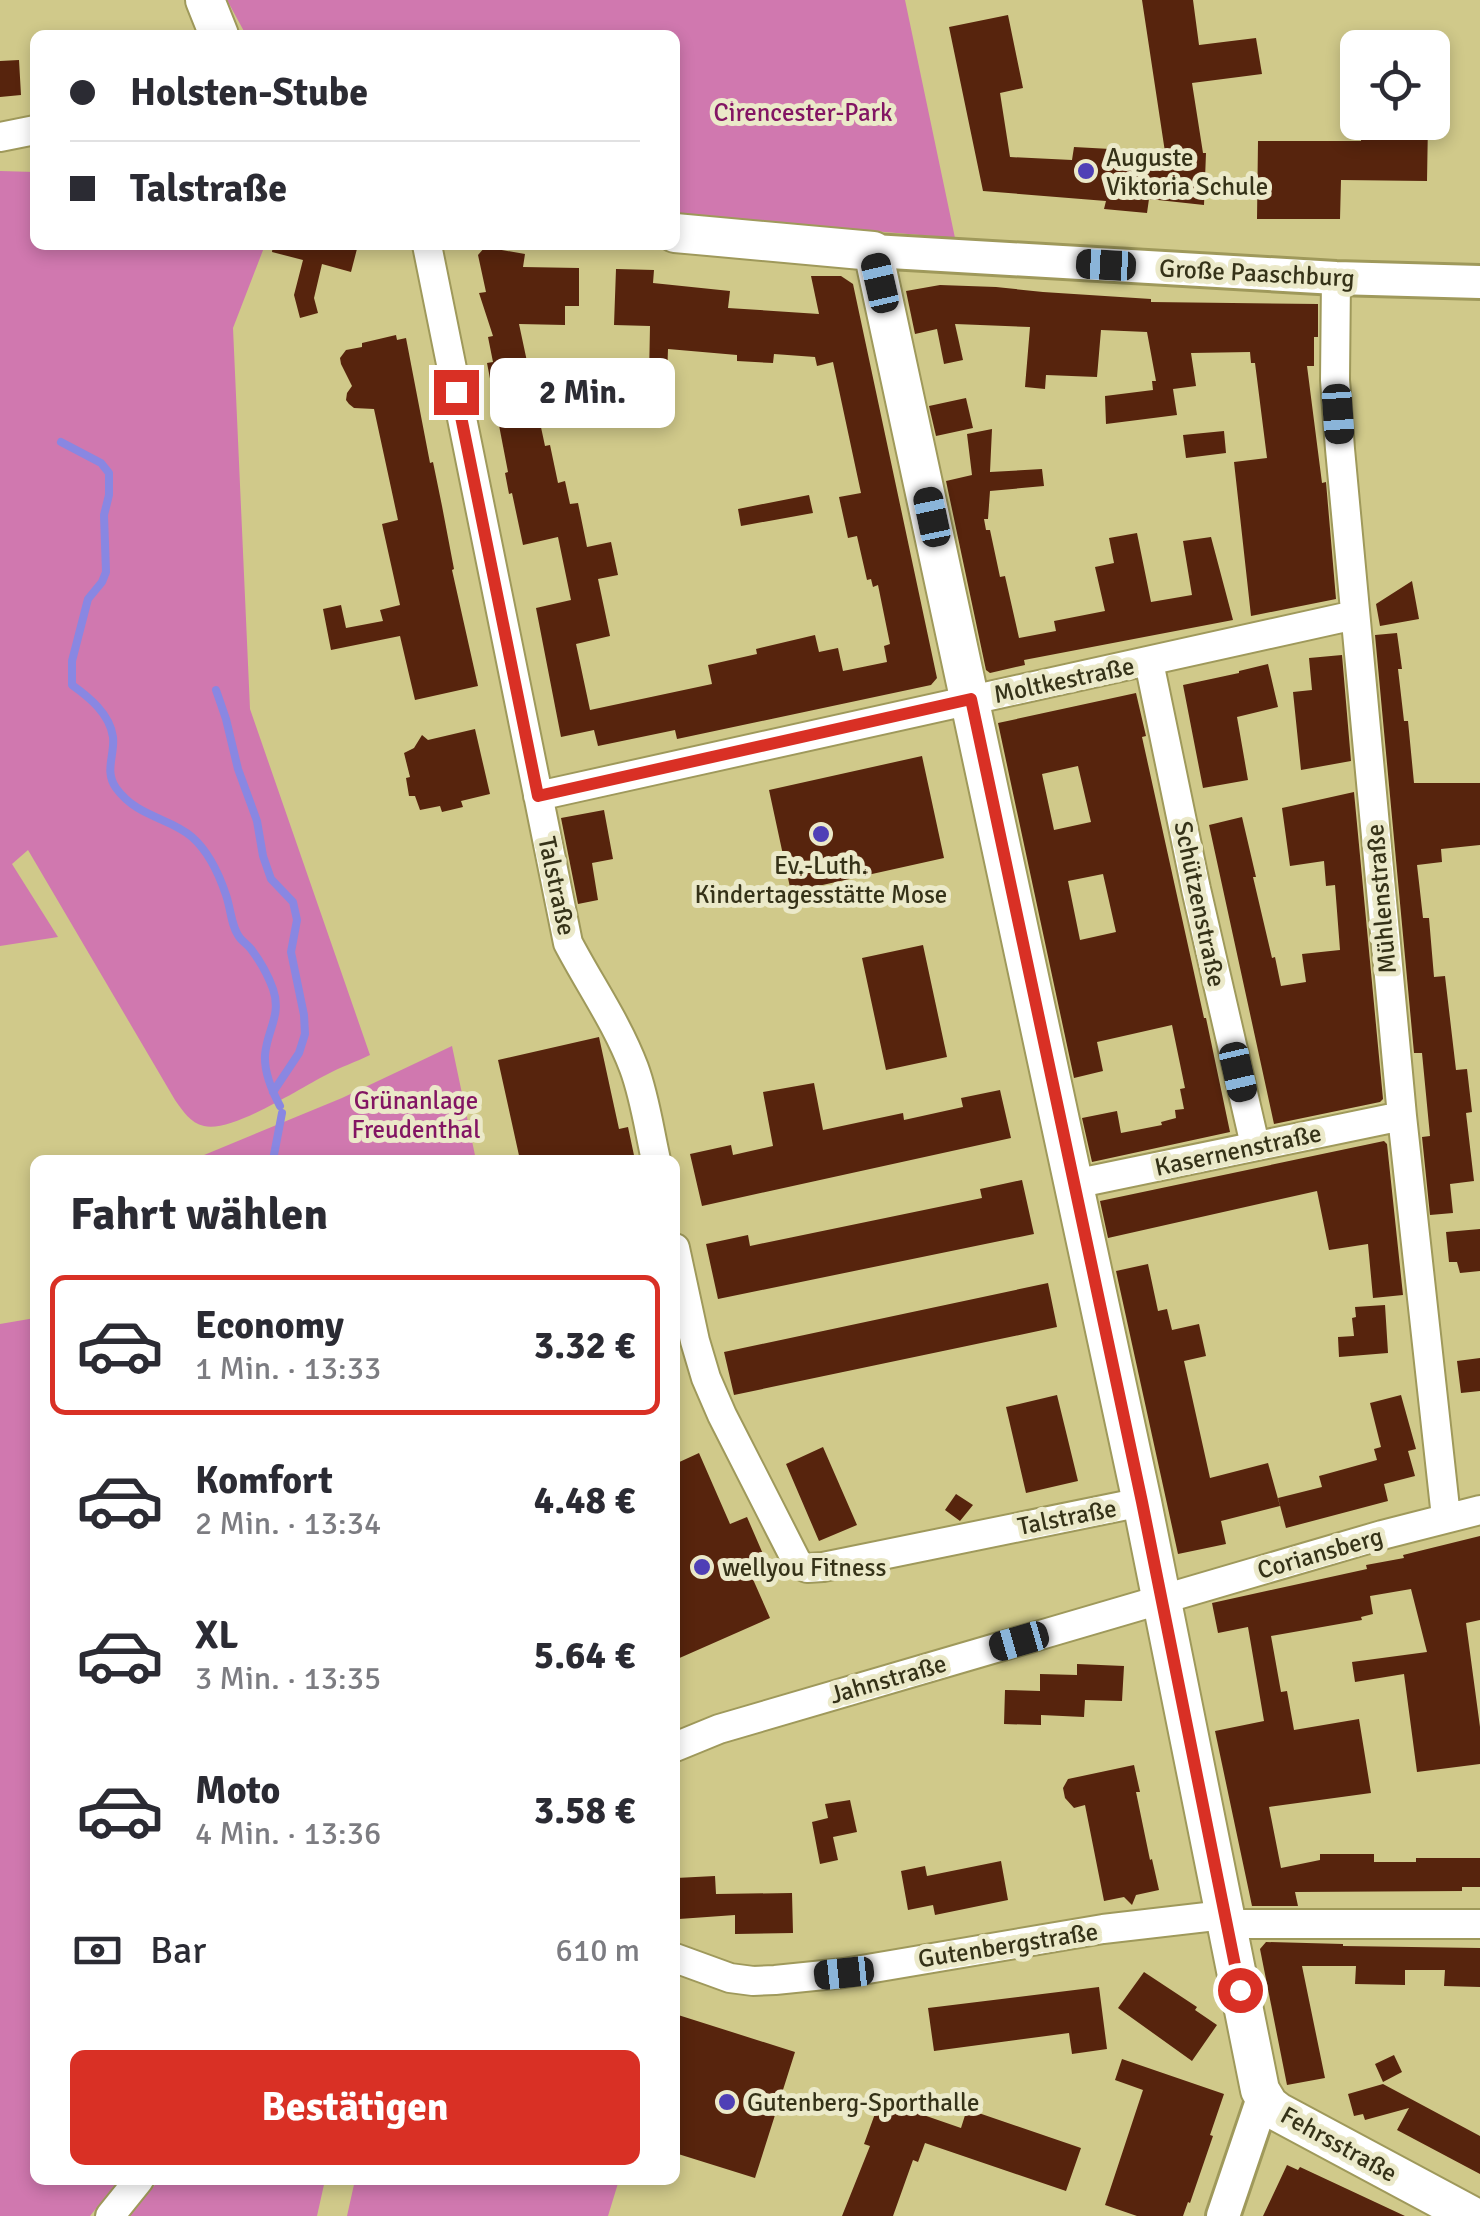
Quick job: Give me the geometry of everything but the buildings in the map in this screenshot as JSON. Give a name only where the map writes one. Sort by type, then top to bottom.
[{"type":"main road","points":[[205,0],[217,30]]},
{"type":"main road","name":"Große Paaschburg","points":[[680,234],[873,251]]},
{"type":"main road","points":[[873,251],[1142,1502],[1263,2098]]},
{"type":"main road","name":"Fehrsstraße","points":[[1263,2098],[1278,2112],[1472,2216]]},
{"type":"street","points":[[0,137],[30,131]]},
{"type":"street","name":"Talstraße","points":[[428,250],[568,942],[602,1000],[632,1064],[655,1155]]},
{"type":"street","name":"Große Paaschburg","points":[[873,251],[1336,278],[1480,282]]},
{"type":"street","name":"Mühlenstraße","points":[[1336,278],[1335,380],[1355,615],[1402,1116],[1446,1517]]},
{"type":"street","name":"Moltkestraße","points":[[538,796],[1355,615]]},
{"type":"street","name":"Schützenstraße","points":[[1148,662],[1255,1145]]},
{"type":"street","name":"Kasernenstraße","points":[[1074,1184],[1402,1116]]},
{"type":"street","name":"Talstraße","points":[[680,1270],[706,1378],[798,1564],[823,1567],[1142,1502]]},
{"type":"street","name":"Coriansberg","points":[[1161,1599],[1480,1510]]},
{"type":"street","name":"Jahnstraße","points":[[680,1745],[719,1729],[1161,1599]]},
{"type":"street","name":"Gutenbergstraße","points":[[680,1960],[730,1978],[753,1981],[844,1973],[1103,1929],[1225,1920],[1480,1924]]},
{"type":"street","points":[[1223,2216],[1263,2098]]},
{"type":"street","points":[[110,2216],[135,2185]]},
{"type":"green space","name":"Cirencester-Park","points":[[227,0],[905,0],[955,238],[680,214],[680,30],[243,30]]},
{"type":"green space","points":[[0,171],[30,172],[30,250],[263,250],[233,328],[250,709],[370,1055],[248,1116],[231,1123],[204,1126],[187,1116],[175,1100],[28,850],[12,864],[58,937],[0,946]]},
{"type":"green space","name":"Grünanlage Freudenthal","points":[[452,1046],[475,1155],[204,1155],[342,1098]]},
{"type":"green space","points":[[30,1319],[30,2185],[115,2185],[90,2216],[0,2216],[0,1324]]},
{"type":"green space","points":[[155,2185],[324,2185],[317,2216],[129,2216]]},
{"type":"green space","points":[[354,2185],[617,2185],[608,2216],[347,2216]]},
{"type":"waterway","points":[[61,442],[101,463],[109,473],[104,515],[106,572],[88,599],[72,661],[72,685],[108,721],[113,744],[111,775],[116,788],[134,806],[192,837],[217,871],[237,934],[258,958],[273,989],[276,1007],[265,1061],[280,1106]]},
{"type":"waterway","points":[[216,690],[271,879],[293,902],[297,920],[291,952],[305,1034],[299,1053],[273,1092]]},
{"type":"waterway","points":[[274,1155],[282,1113]]},
{"type":"place","name":"Auguste Viktoria Schule","points":[[1086,171]]},
{"type":"place","name":"Ev.-Luth. Kindertagesstätte Mose","points":[[821,834]]},
{"type":"place","name":"wellyou Fitness","points":[[702,1567]]},
{"type":"place","name":"Gutenberg-Sporthalle","points":[[727,2102]]},
{"type":"route","points":[[456,392],[538,796],[971,699],[1142,1502],[1240,1990]]}]
